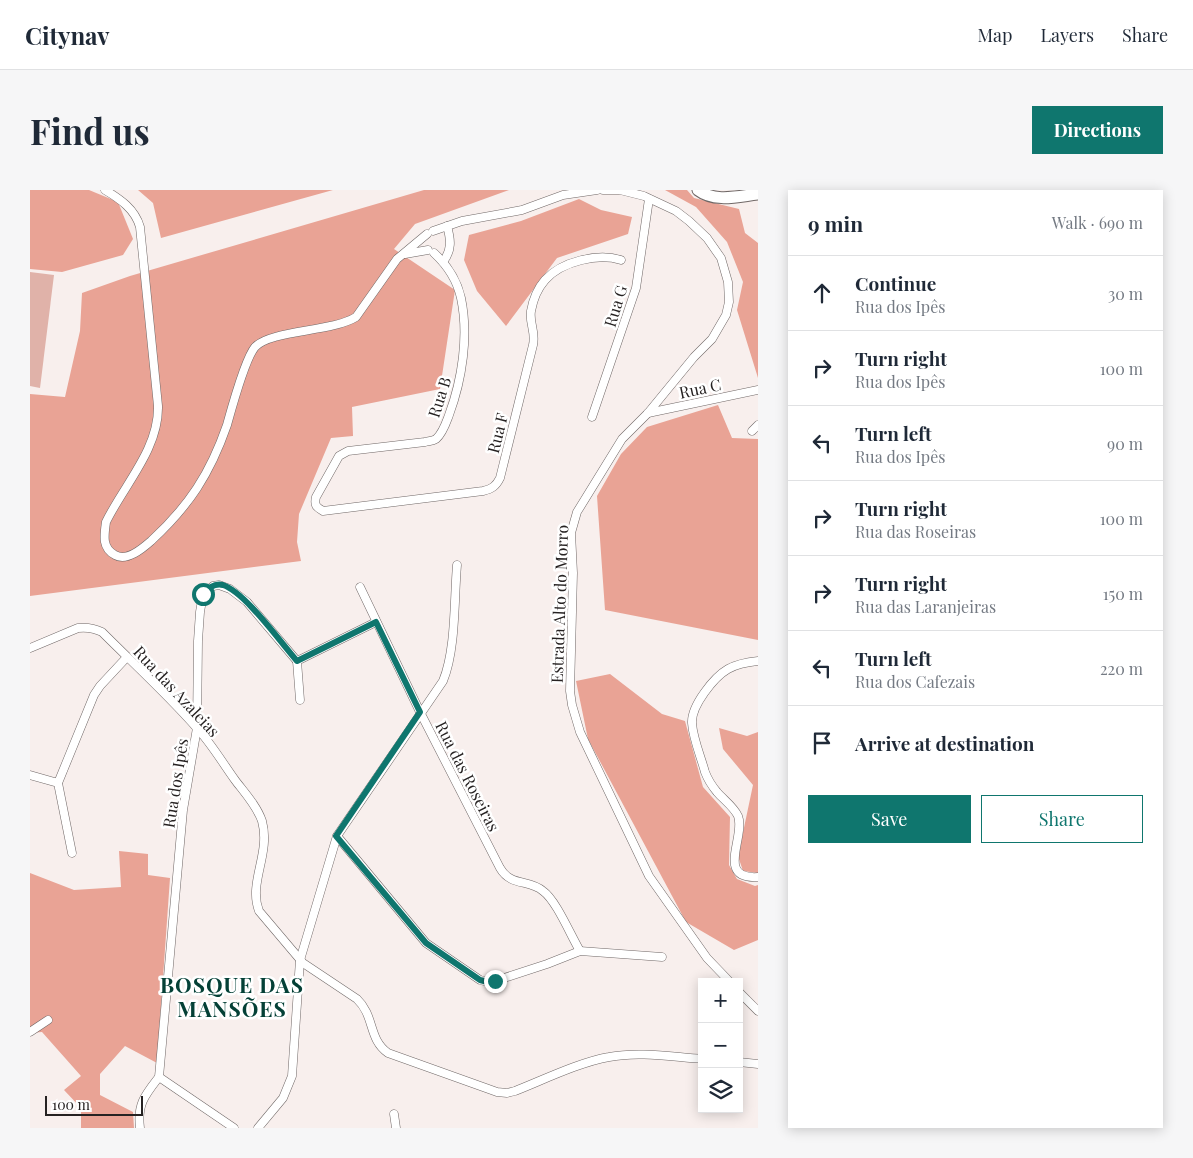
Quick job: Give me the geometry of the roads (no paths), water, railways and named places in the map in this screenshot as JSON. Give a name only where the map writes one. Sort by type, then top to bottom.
[{"type":"main road","points":[[698,190],[709,196],[719,198],[758,194]]},
{"type":"street","points":[[105,190],[129,207],[137,218],[140,227],[158,406],[155,432],[144,457],[106,522],[105,546],[111,553],[119,557],[128,556],[143,548],[182,510],[201,483],[214,458],[244,371],[254,348],[261,342],[334,326],[356,318],[397,259],[430,232],[462,221],[516,211],[563,194],[597,190]]},
{"type":"street","name":"Estrada Alto do Morro","points":[[603,190],[632,192],[676,211],[689,221],[706,238],[720,258],[726,273],[729,294],[726,316],[712,339],[694,357],[648,413],[622,439],[581,505],[574,521],[571,533],[573,573],[570,691],[572,706],[580,732],[649,876],[708,958],[726,978]]},
{"type":"street","name":"Rua G","points":[[592,417],[636,288],[649,199]]},
{"type":"street","points":[[443,262],[451,248],[447,226]]},
{"type":"street","name":"Rua B","points":[[316,497],[339,456],[348,451],[435,440],[444,428],[457,394],[461,378],[463,315],[461,297],[456,282],[443,262],[431,252],[405,254]]},
{"type":"street","name":"Rua F","points":[[316,497],[315,503],[317,508],[323,511],[483,491],[497,484],[535,338],[530,316],[539,289],[552,274],[578,261],[600,256],[610,256],[621,260]]},
{"type":"street","name":"Rua C","points":[[648,413],[758,390]]},
{"type":"street","points":[[258,1128],[283,1098],[292,1076],[300,960],[336,836],[443,680],[448,669],[457,565]]},
{"type":"street","name":"Rua dos Ipês","points":[[140,1128],[139,1108],[159,1077],[183,810],[197,728],[198,640],[203,594],[207,589],[219,585],[224,585],[236,593],[247,602],[297,661]]},
{"type":"street","name":"Rua das Roseiras","points":[[360,587],[420,712],[504,874],[513,880],[544,891],[553,902],[580,952]]},
{"type":"street","points":[[300,700],[297,661],[376,622]]},
{"type":"street","name":"Rua das Azaleias","points":[[30,648],[78,628],[94,628],[102,632],[197,728],[253,804],[261,819],[265,834],[264,848],[255,892],[255,902],[259,911],[300,960],[357,999],[364,1006],[371,1019],[378,1043],[388,1053],[497,1092],[515,1091],[610,1056],[649,1055],[698,1059]]},
{"type":"street","points":[[72,853],[58,783],[94,695],[127,657]]},
{"type":"street","points":[[758,661],[736,665],[718,677],[701,698],[695,710],[692,724],[708,780],[738,816],[740,824],[733,861],[736,868],[747,877],[758,877]]},
{"type":"street","points":[[30,775],[58,783]]},
{"type":"street","points":[[336,836],[422,939],[480,980],[495,981],[580,952],[662,957]]},
{"type":"street","points":[[743,996],[758,1011]]},
{"type":"street","points":[[30,1032],[48,1020]]},
{"type":"street","points":[[743,1062],[758,1064]]},
{"type":"street","points":[[159,1077],[234,1128]]},
{"type":"street","points":[[394,1114],[396,1128]]},
{"type":"district","name":"BOSQUE DAS MANSÕES","points":[[232,996]]}]
